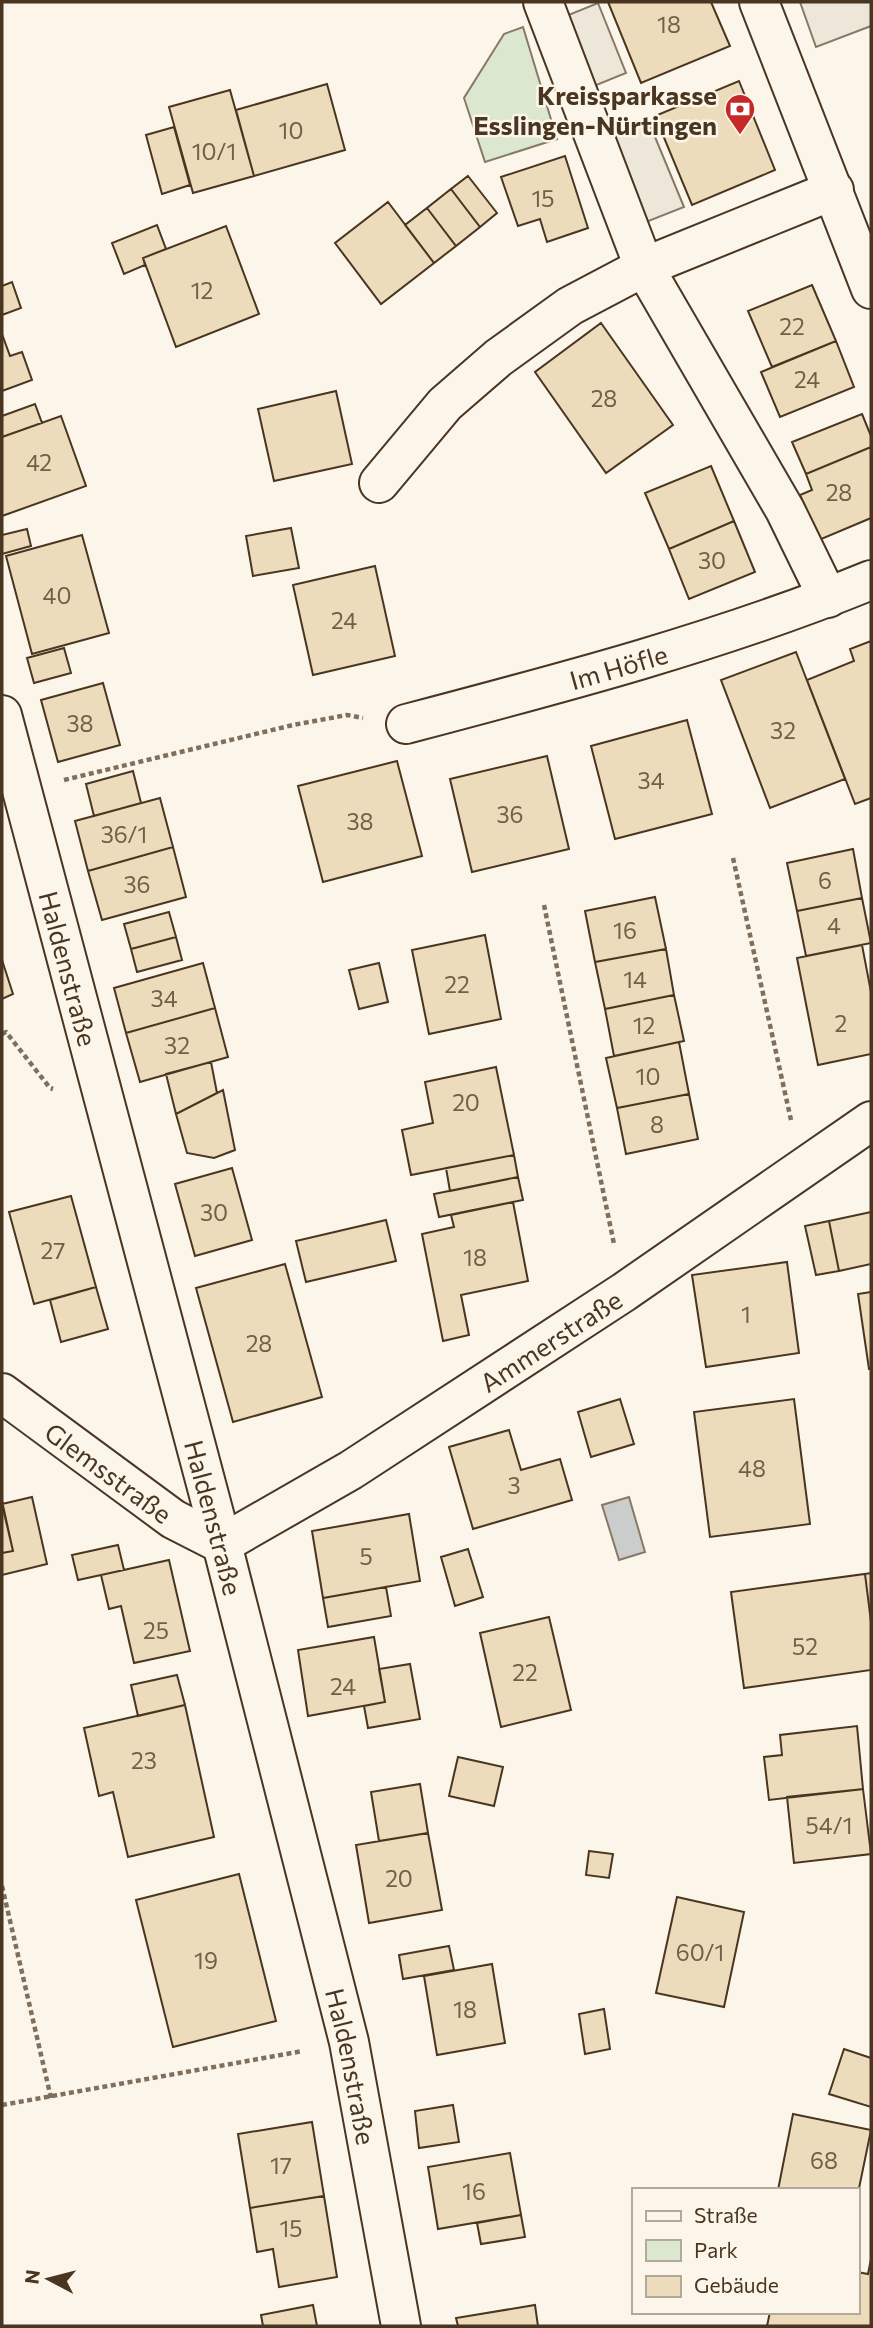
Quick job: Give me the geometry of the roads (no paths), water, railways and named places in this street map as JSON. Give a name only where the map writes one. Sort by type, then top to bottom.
[{"type":"street","points":[[543,2],[644,267],[785,510],[828,598]]},
{"type":"street","points":[[759,2],[871,289]]},
{"type":"street","points":[[379,483],[445,404],[498,358],[570,306],[644,267],[834,190]]},
{"type":"street","name":"Im Höfle","points":[[406,724],[572,680],[828,598],[871,580]]},
{"type":"street","name":"Haldenstraße","points":[[2,715],[222,1544],[349,2042],[401,2326]]},
{"type":"street","name":"Ammerstraße","points":[[222,1544],[351,1471],[624,1292],[871,1121]]},
{"type":"street","name":"Glemsstraße","points":[[2,1393],[173,1519],[222,1544]]},
{"type":"place","name":"Kreissparkasse Esslingen-Nürtingen","points":[[740,136]]}]
